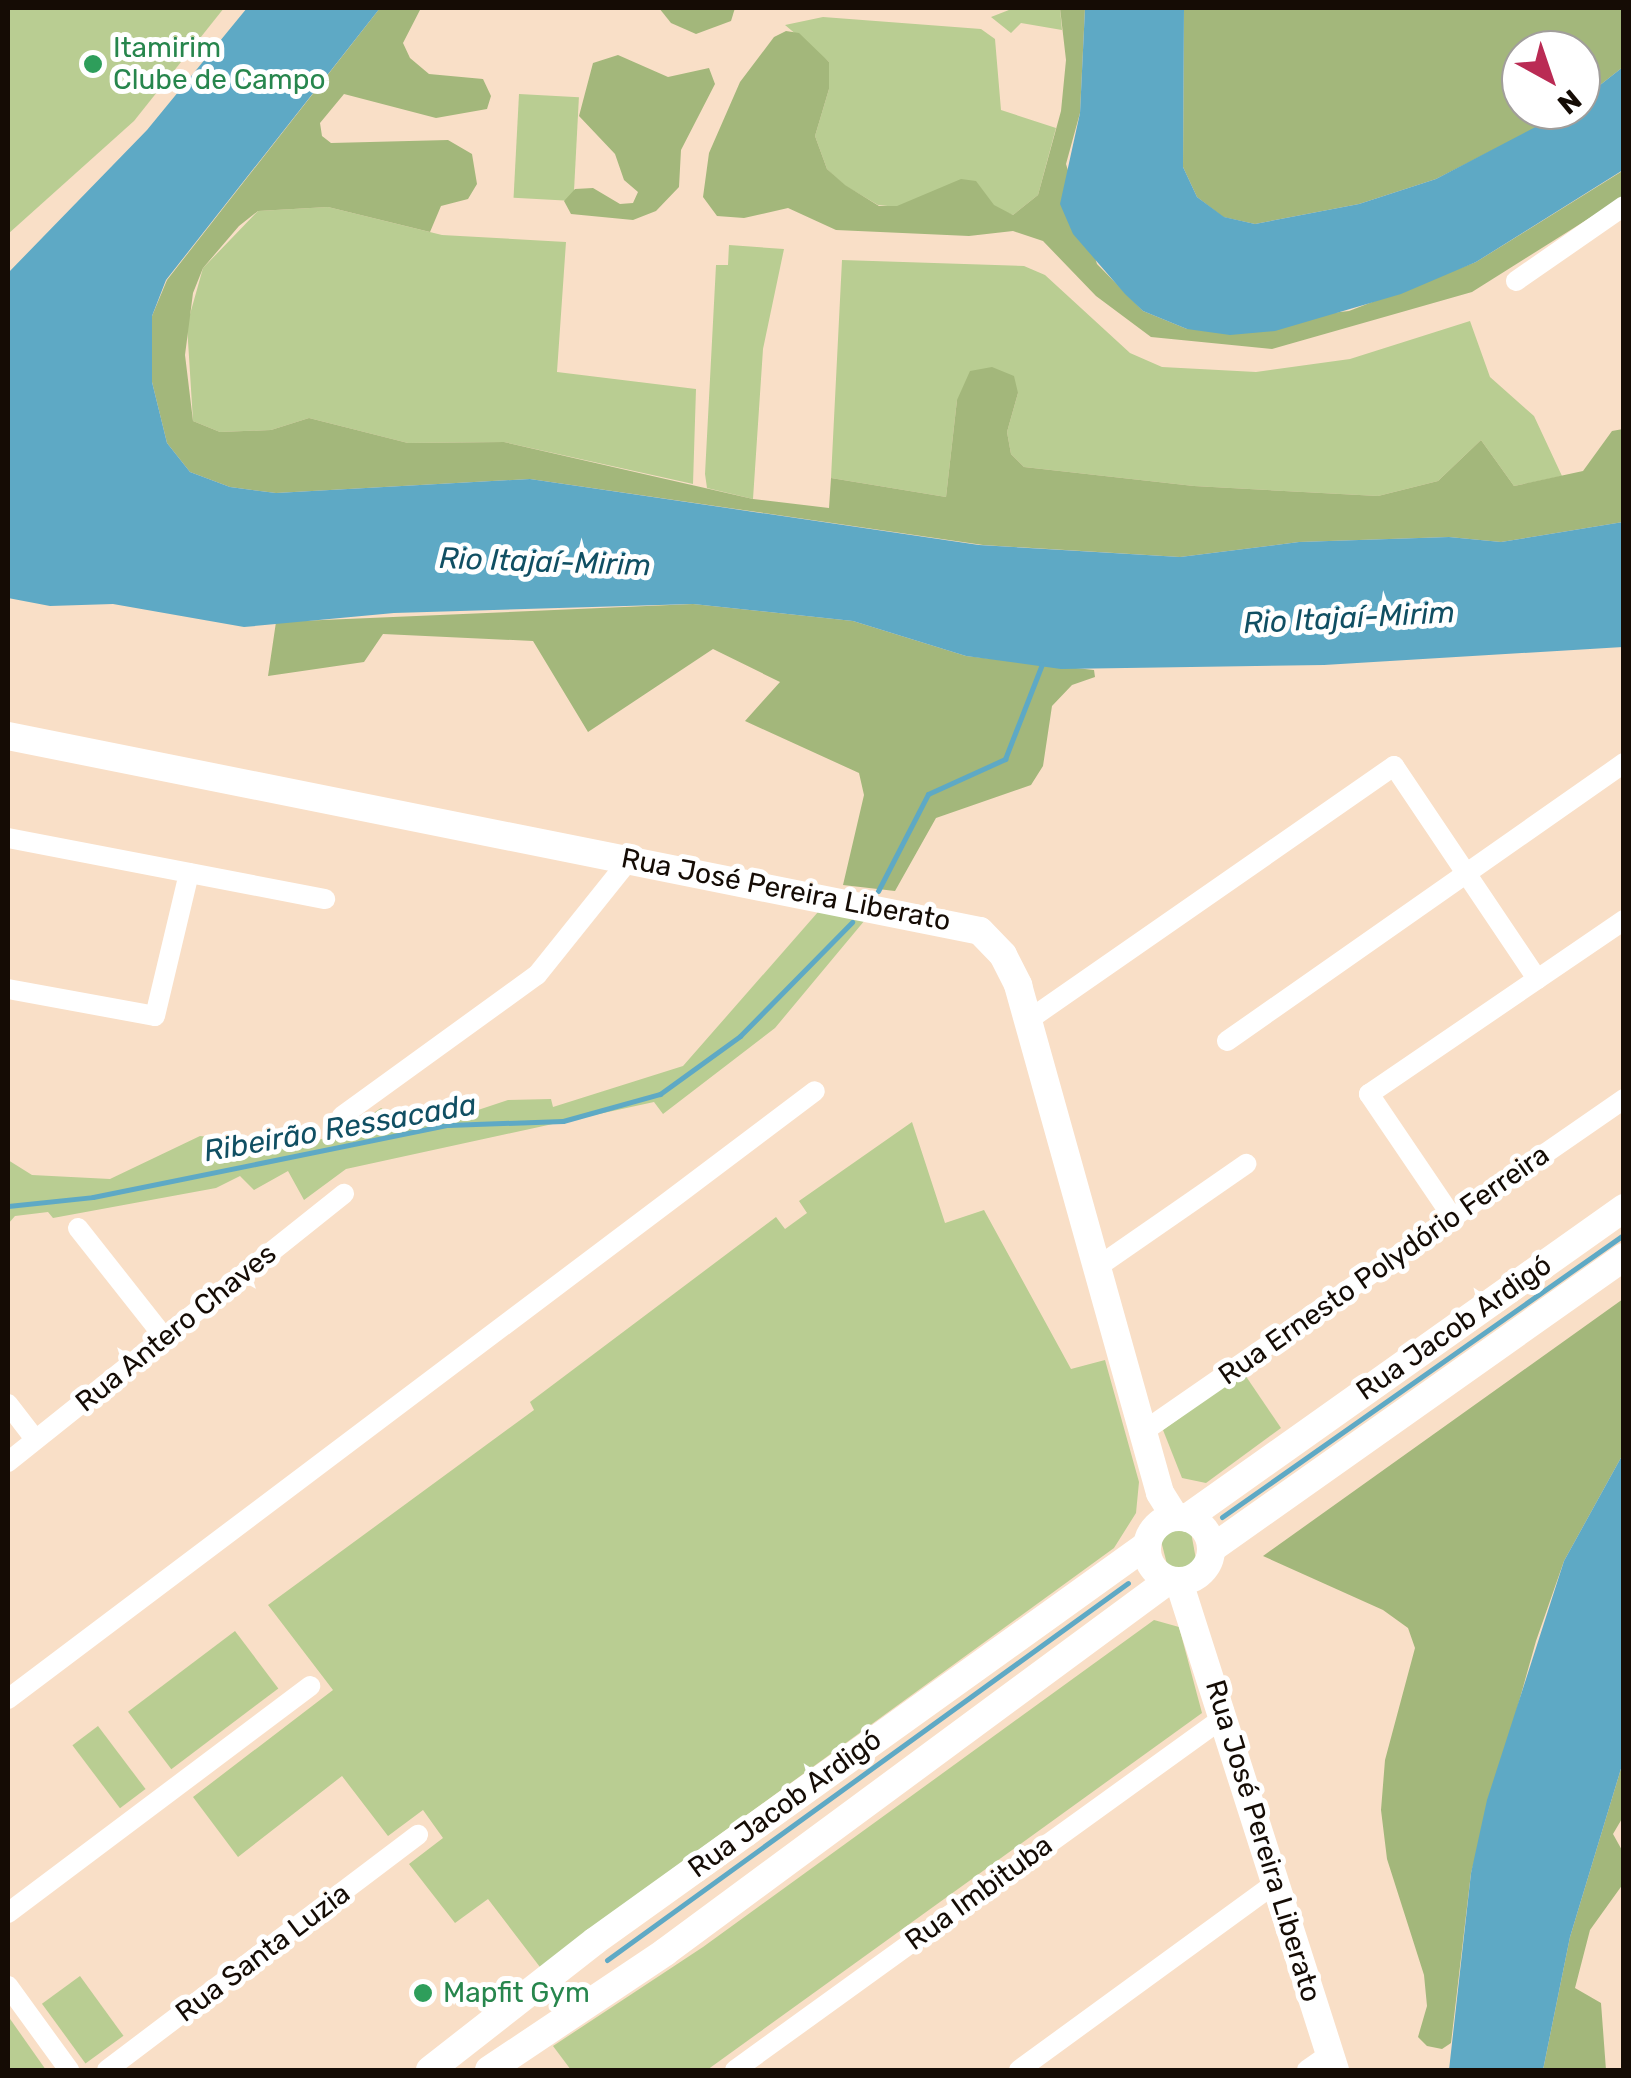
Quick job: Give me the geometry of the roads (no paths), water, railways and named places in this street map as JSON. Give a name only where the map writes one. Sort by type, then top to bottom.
[{"type":"main road","name":"Rua José Pereira Liberato","points":[[8,736],[980,931],[1011,968],[1144,1431],[1165,1520]]},
{"type":"main road","name":"Rua Jacob Ardigó","points":[[430,2070],[594,1941],[1165,1520],[1624,1208]]},
{"type":"main road","name":"Rua Jacob Ardigó","points":[[1212,1549],[1624,1257]]},
{"type":"main road","points":[[1165,1520],[1202,1526],[1212,1549],[1182,1579],[1154,1570],[1165,1520]]},
{"type":"main road","name":"Rua José Pereira Liberato","points":[[1182,1579],[1277,1882],[1324,2065]]},
{"type":"main road","name":"Rua Jacob Ardigó","points":[[489,2070],[681,1940],[1182,1579]]},
{"type":"street","points":[[1516,281],[1624,206]]},
{"type":"street","points":[[1226,1041],[1624,762]]},
{"type":"street","points":[[1027,1021],[1394,766],[1537,979]]},
{"type":"street","points":[[8,838],[325,899]]},
{"type":"street","points":[[342,1116],[536,974],[630,859]]},
{"type":"street","points":[[8,989],[155,1016],[189,873]]},
{"type":"street","points":[[1453,1218],[1370,1094],[1624,920]]},
{"type":"street","points":[[8,1700],[815,1091]]},
{"type":"street","name":"Rua Ernesto Polydório Ferreira","points":[[1144,1431],[1624,1099]]},
{"type":"street","points":[[1096,1268],[1246,1164]]},
{"type":"street","name":"Rua Antero Chaves","points":[[8,1462],[344,1194]]},
{"type":"street","points":[[78,1228],[164,1337]]},
{"type":"street","points":[[8,1404],[36,1439]]},
{"type":"street","points":[[8,1913],[310,1686]]},
{"type":"street","name":"Rua Imbituba","points":[[736,2070],[1224,1717]]},
{"type":"street","name":"Rua Santa Luzia","points":[[107,2070],[418,1834]]},
{"type":"street","points":[[1019,2070],[1277,1882]]},
{"type":"street","points":[[8,1986],[68,2070]]},
{"type":"water","name":"Rio Itajaí-Mirim","points":[[247,8],[380,8],[166,280],[152,316],[152,382],[167,443],[190,472],[230,487],[276,493],[530,479],[979,545],[1180,557],[1299,542],[1449,537],[1501,542],[1623,522],[1623,647],[1324,665],[1061,669],[966,656],[853,621],[693,604],[394,613],[244,627],[113,604],[50,606],[8,598],[8,273],[147,130]]},
{"type":"water","points":[[1085,8],[1184,8],[1183,167],[1197,197],[1224,217],[1255,224],[1359,204],[1436,179],[1530,130],[1601,130],[1601,84],[1623,67],[1623,170],[1476,262],[1401,294],[1275,331],[1230,335],[1187,329],[1143,311],[1073,234],[1060,204],[1080,113]]},
{"type":"water","points":[[1623,1454],[1623,1762],[1570,1937],[1543,2070],[1449,2070],[1471,1873],[1487,1800],[1564,1561]]},
{"type":"waterway","name":"Ribeirão Ressacada","points":[[878,891],[928,794],[1005,759],[1042,664]]},
{"type":"waterway","name":"Ribeirão Ressacada","points":[[8,1206],[93,1197],[448,1125],[563,1121],[660,1094],[740,1036],[852,922]]},
{"type":"waterway","points":[[1222,1517],[1624,1234]]},
{"type":"waterway","points":[[607,1960],[1128,1583]]},
{"type":"place","name":"Itamirim Clube de Campo","points":[[93,64]]},
{"type":"place","name":"Mapfit Gym","points":[[423,1993]]}]
